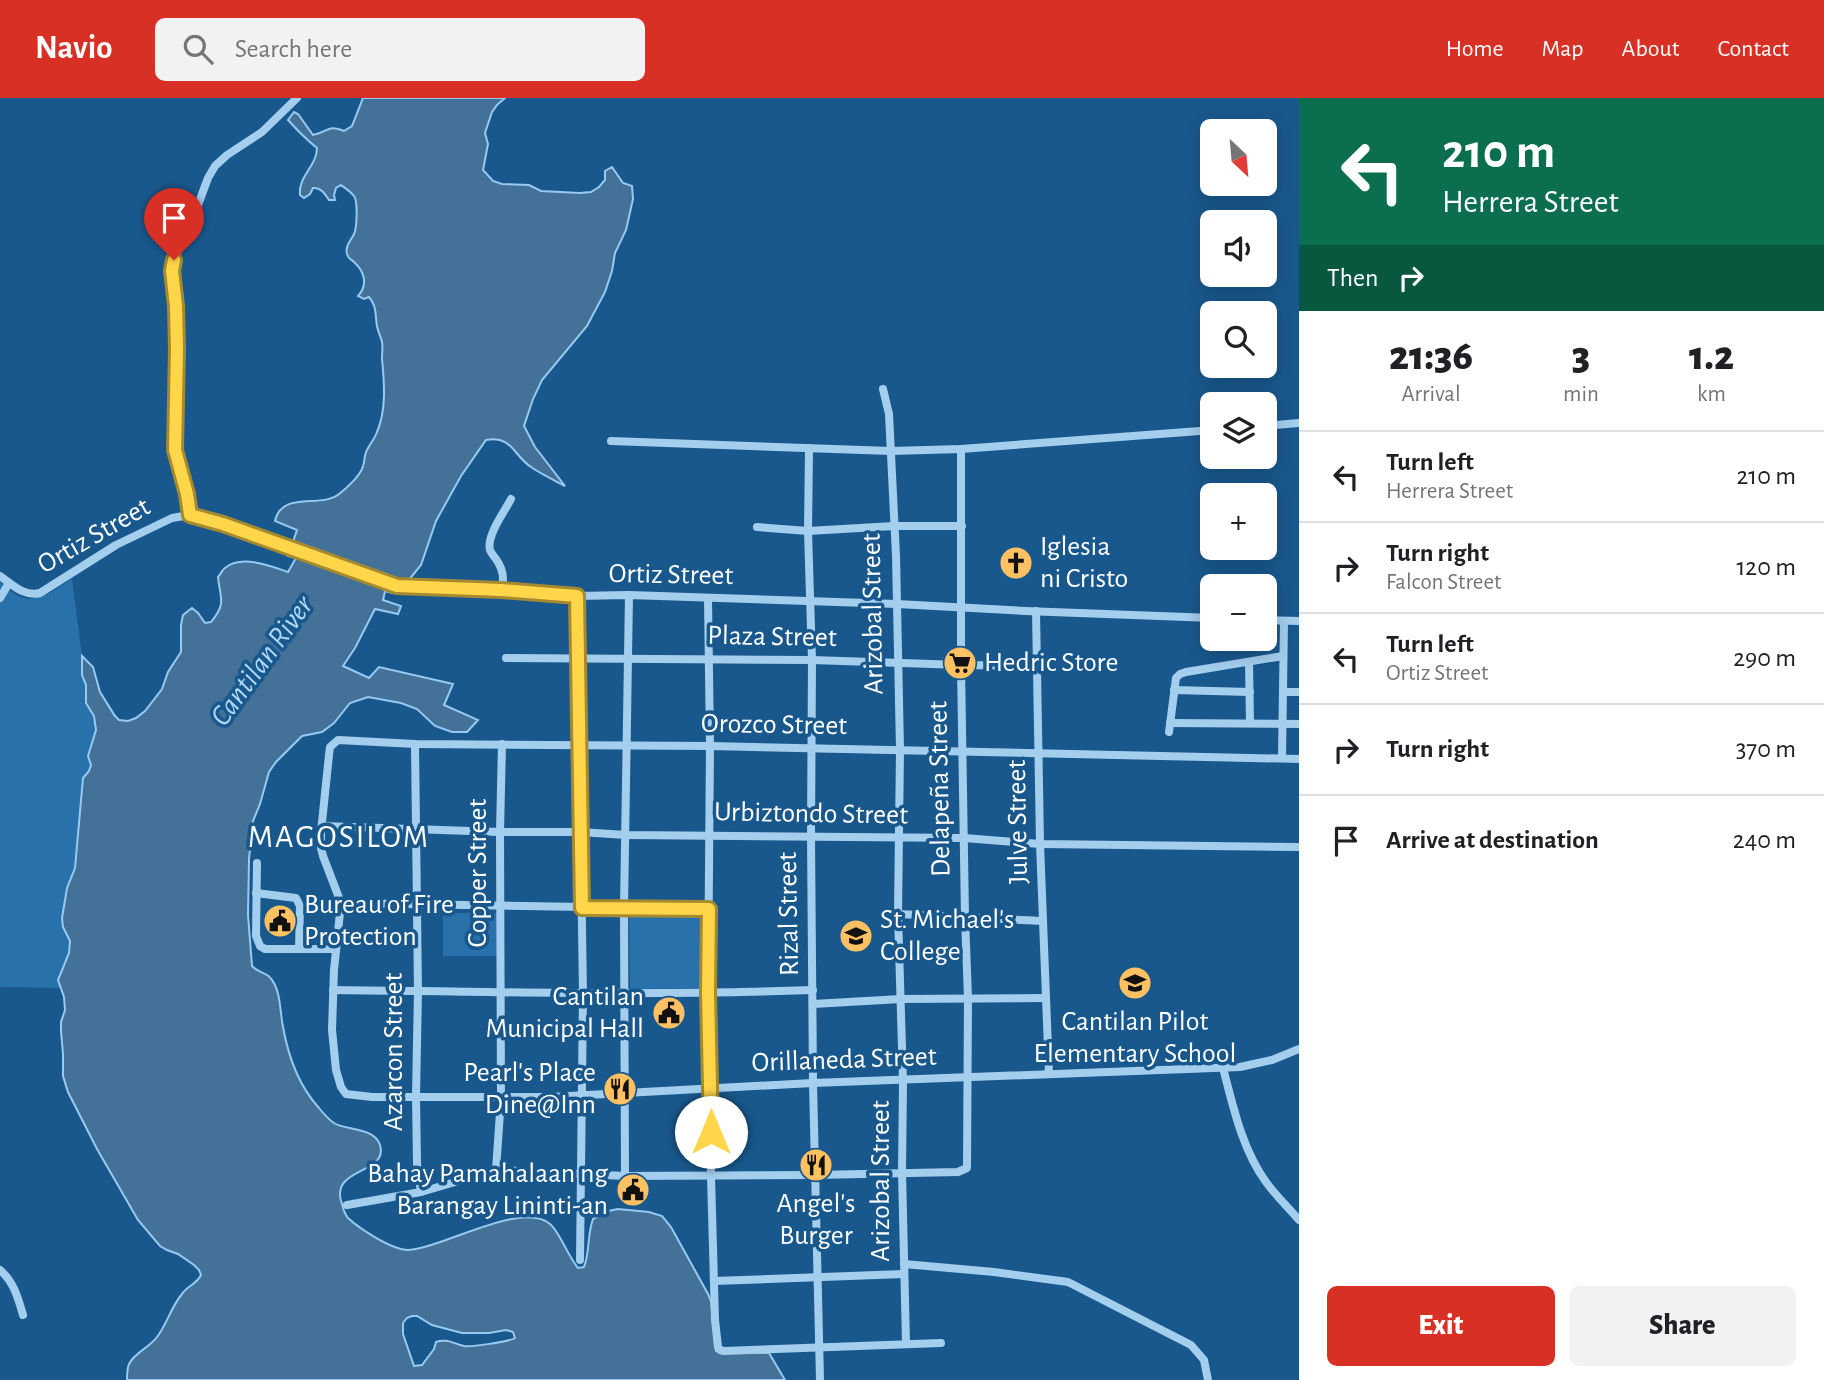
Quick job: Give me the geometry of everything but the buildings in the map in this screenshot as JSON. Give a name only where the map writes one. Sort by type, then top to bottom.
[{"type":"street","points":[[190,515],[175,450],[177,349],[172,271],[174,260],[215,166],[262,132],[297,98]]},
{"type":"street","name":"Arizobal Street","points":[[883,389],[889,414],[897,604],[900,750],[898,914],[906,1343]]},
{"type":"street","points":[[1277,425],[1299,423]]},
{"type":"street","points":[[611,441],[891,451],[961,449],[1200,431]]},
{"type":"street","name":"Rizal Street","points":[[809,448],[813,1083],[820,1380]]},
{"type":"street","name":"Delapeña Street","points":[[902,1172],[958,1172],[965,1169],[968,1163],[968,998],[961,666],[961,449]]},
{"type":"street","points":[[501,590],[503,576],[499,563],[489,550],[489,541],[511,499]]},
{"type":"street","name":"Ortiz Street","points":[[9,583],[25,593],[44,591],[126,540],[172,518],[190,515],[223,524],[397,586],[577,596],[629,595],[897,604],[1200,617]]},
{"type":"street","points":[[757,527],[808,531],[894,526],[962,526]]},
{"type":"street","points":[[0,576],[9,583],[0,598]]},
{"type":"street","points":[[625,1176],[624,908],[629,595]]},
{"type":"street","points":[[577,596],[583,994],[580,1260]]},
{"type":"street","points":[[708,598],[710,1176],[716,1334],[720,1350],[941,1343]]},
{"type":"street","name":"Julve Street","points":[[1036,611],[1040,844],[1049,1074]]},
{"type":"street","points":[[1277,621],[1299,621]]},
{"type":"street","points":[[1282,758],[1284,621]]},
{"type":"street","points":[[1283,656],[1180,674],[1176,678],[1169,728],[1250,723],[1299,724]]},
{"type":"street","name":"Plaza Street","points":[[506,658],[627,657],[1037,666]]},
{"type":"street","points":[[1249,662],[1250,723]]},
{"type":"street","points":[[1174,690],[1250,692]]},
{"type":"street","points":[[1283,692],[1299,692]]},
{"type":"street","name":"Orozco Street","points":[[322,826],[330,747],[338,740],[415,744],[710,746],[1299,759]]},
{"type":"street","name":"Azarcon Street","points":[[415,744],[418,991],[415,1096],[416,1164],[421,1192]]},
{"type":"street","name":"Copper Street","points":[[496,1170],[502,1098],[502,744]]},
{"type":"street","points":[[322,826],[323,856],[341,903],[332,990],[583,994],[813,990]]},
{"type":"street","name":"Urbiztondo Street","points":[[322,826],[626,835],[964,838],[1040,844],[1299,848]]},
{"type":"street","points":[[257,863],[256,936],[260,946],[265,949],[336,949]]},
{"type":"street","points":[[256,893],[296,898],[300,906],[299,948]]},
{"type":"street","points":[[341,903],[709,909]]},
{"type":"street","points":[[898,914],[1043,920]]},
{"type":"street","name":"Orillaneda Street","points":[[332,990],[331,1030],[341,1087],[346,1094],[372,1097],[502,1098],[623,1094],[813,1083],[1223,1068],[1256,1065],[1299,1049]]},
{"type":"street","points":[[813,1004],[901,999],[1046,998]]},
{"type":"street","points":[[1223,1068],[1238,1121],[1256,1167],[1299,1220]]},
{"type":"street","points":[[347,1205],[421,1192],[496,1170],[625,1176],[902,1172]]},
{"type":"street","points":[[714,1280],[817,1277],[904,1269],[994,1272],[1068,1282],[1191,1345],[1204,1360],[1208,1380]]},
{"type":"street","points":[[0,1270],[15,1290],[23,1315]]},
{"type":"shaded area","points":[[72,579],[86,703],[94,716],[96,730],[88,756],[91,765],[83,778],[75,868],[67,888],[63,927],[70,941],[62,988],[0,987],[0,583],[19,596],[33,598],[47,594]]},
{"type":"shaded area","points":[[443,913],[498,913],[498,956],[443,956]]},
{"type":"shaded area","points":[[629,913],[705,914],[704,988],[630,989]]},
{"type":"water","name":"Cantilan River","points":[[363,98],[505,98],[492,112],[485,133],[488,144],[483,170],[493,181],[529,185],[541,191],[591,192],[605,180],[605,171],[612,167],[623,183],[632,186],[633,199],[626,230],[615,253],[605,292],[587,326],[542,380],[524,426],[535,447],[565,486],[531,467],[507,443],[495,439],[486,440],[461,476],[436,521],[421,565],[408,581],[398,582],[393,593],[385,591],[383,600],[401,606],[398,614],[375,609],[343,666],[369,678],[379,667],[453,684],[444,705],[478,720],[467,732],[452,732],[435,726],[417,709],[368,697],[350,703],[334,723],[322,732],[302,736],[276,762],[269,772],[253,821],[248,915],[252,966],[270,977],[275,985],[291,1059],[312,1099],[334,1123],[366,1132],[377,1139],[380,1145],[380,1155],[376,1162],[343,1183],[340,1192],[342,1204],[353,1223],[385,1243],[408,1250],[502,1221],[537,1218],[553,1227],[578,1268],[584,1267],[586,1261],[593,1219],[618,1209],[662,1216],[671,1227],[711,1301],[716,1351],[769,1353],[785,1380],[127,1380],[131,1360],[157,1337],[178,1299],[201,1275],[194,1265],[160,1246],[138,1220],[97,1149],[68,1092],[63,1076],[61,1022],[65,1010],[58,980],[69,953],[70,941],[62,918],[67,888],[75,868],[83,778],[91,765],[88,756],[96,730],[94,716],[86,703],[82,656],[93,667],[100,692],[115,716],[119,720],[128,721],[136,718],[162,689],[168,672],[181,652],[183,615],[192,608],[205,623],[211,622],[219,610],[221,600],[218,577],[224,569],[232,564],[247,562],[265,564],[288,572],[296,558],[288,556],[297,530],[275,521],[279,512],[294,503],[322,500],[339,494],[362,470],[366,452],[380,423],[384,385],[382,344],[375,307],[369,297],[364,299],[358,296],[364,283],[363,274],[347,254],[356,226],[355,199],[341,185],[336,188],[335,200],[329,200],[316,188],[304,198],[300,195],[302,182],[317,148],[288,120],[294,112],[298,114],[313,135],[331,128],[344,131],[352,126]],"holes":[[[417,1316],[432,1325],[462,1333],[506,1330],[513,1332],[515,1338],[468,1346],[447,1341],[436,1342],[422,1365],[414,1366],[403,1334],[403,1323],[407,1318]]]},
{"type":"place","name":"Iglesia ni Cristo","points":[[1016,563]]},
{"type":"place","name":"Hedric Store","points":[[960,663]]},
{"type":"place","name":"Bureau of Fire Protection","points":[[280,921]]},
{"type":"place","name":"St. Michael's College","points":[[856,936]]},
{"type":"place","name":"Cantilan Pilot Elementary School","points":[[1135,983]]},
{"type":"place","name":"Cantilan Municipal Hall","points":[[669,1013]]},
{"type":"place","name":"Pearl's Place Dine@Inn","points":[[620,1089]]},
{"type":"place","name":"Angel's Burger","points":[[816,1165]]},
{"type":"place","name":"Bahay Pamahalaan ng Barangay Lininti-an","points":[[633,1190]]},
{"type":"district","name":"MAGOSILOM","points":[[339,837]]},
{"type":"route","points":[[174,260],[172,271],[177,349],[175,450],[190,515],[223,524],[397,586],[577,596],[582,908],[709,909],[711,1132]]}]
